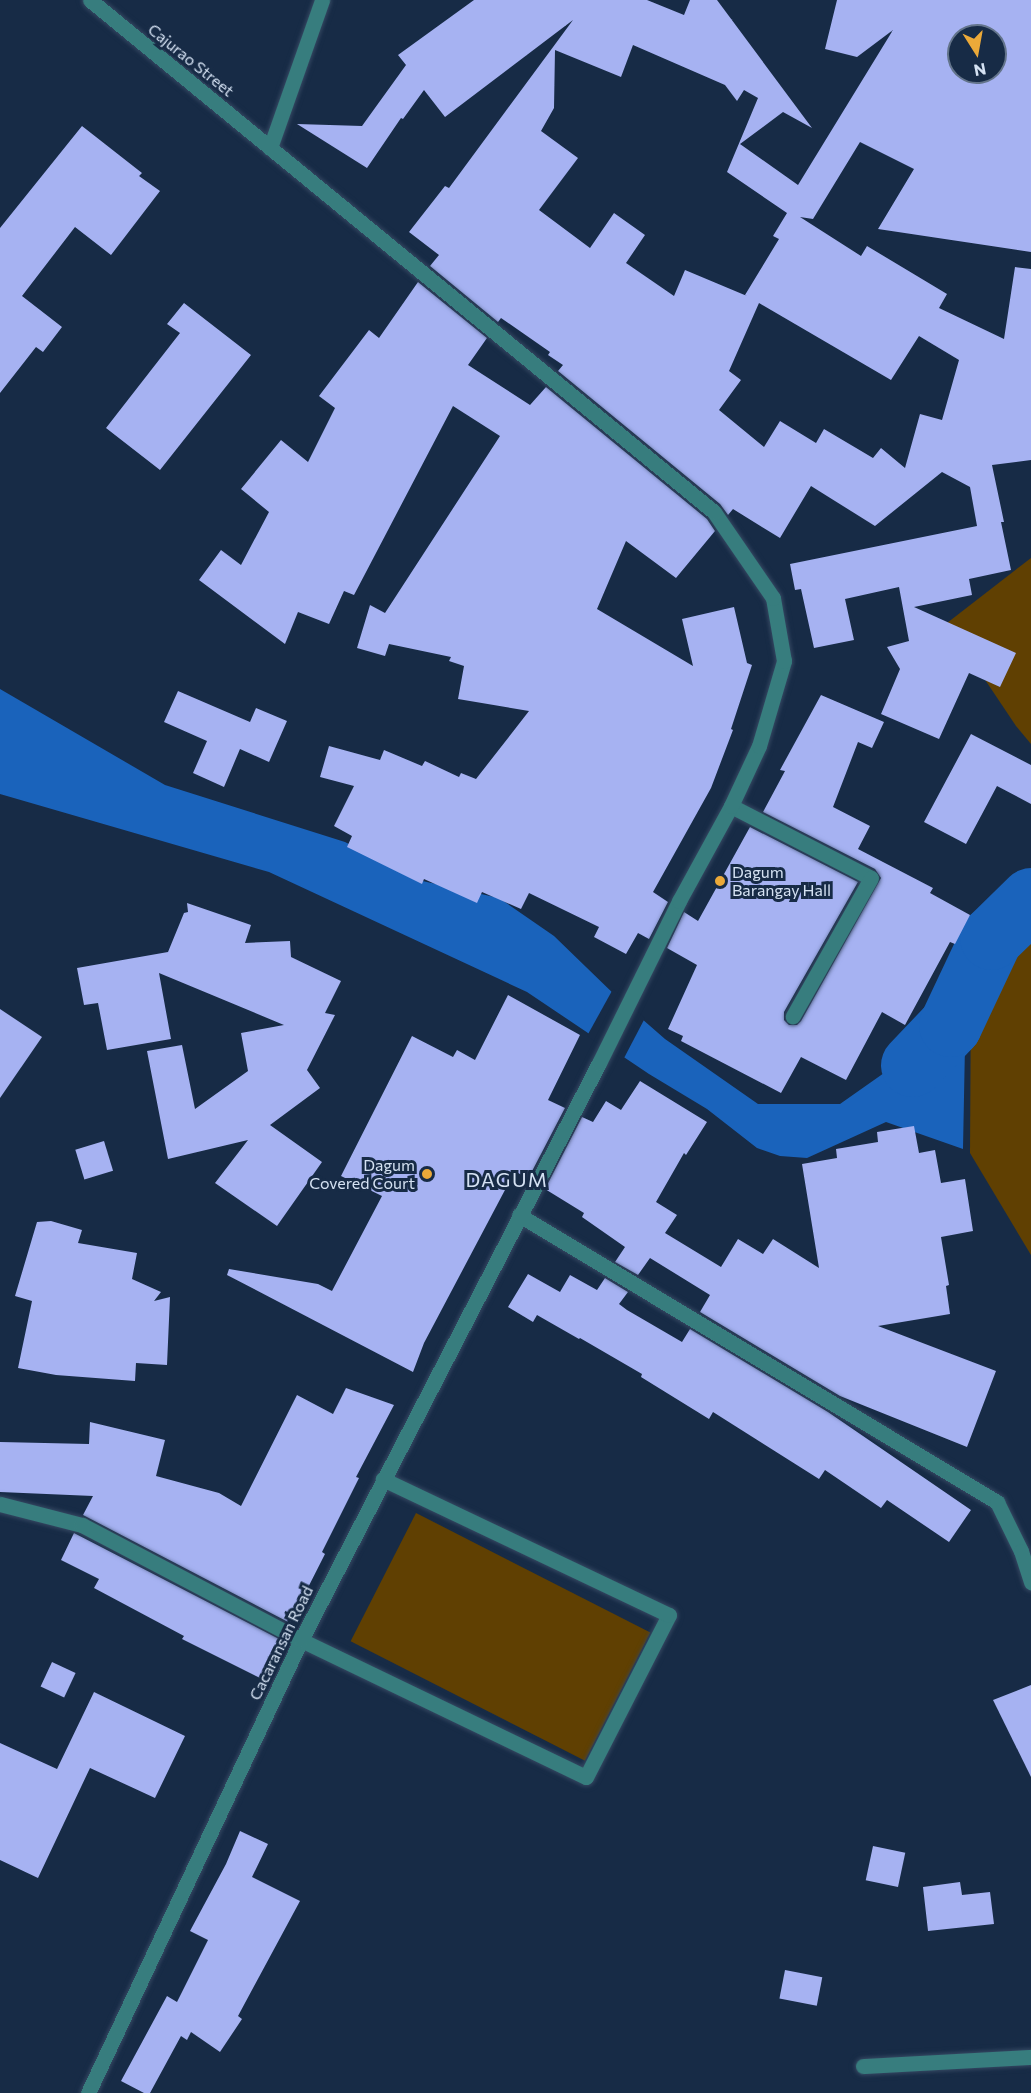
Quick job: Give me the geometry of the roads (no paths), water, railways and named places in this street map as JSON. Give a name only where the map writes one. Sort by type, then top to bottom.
[{"type":"street","name":"Cajurao Street","points":[[90,0],[714,512],[773,598],[784,661],[759,746],[731,806]]},
{"type":"street","points":[[270,148],[322,0]]},
{"type":"street","points":[[731,806],[871,878],[793,1016]]},
{"type":"street","name":"Cacaransan Road","points":[[88,2093],[301,1640],[599,1063],[679,901],[731,806]]},
{"type":"street","points":[[519,1215],[997,1502],[1021,1551],[1031,1582]]},
{"type":"street","points":[[0,1504],[82,1525],[301,1640],[586,1778],[669,1615],[383,1479]]},
{"type":"street","points":[[863,2066],[1031,2057]]},
{"type":"water","points":[[0,689],[165,785],[345,842],[418,880],[499,898],[554,936],[618,998],[665,1039],[758,1104],[840,1104],[911,1054],[966,994],[963,1149],[886,1122],[807,1158],[780,1156],[757,1148],[707,1109],[649,1074],[527,992],[269,872],[0,794]]},
{"type":"waterway","points":[[912,1065],[950,1025],[991,938],[1031,899]]},
{"type":"place","name":"Dagum Barangay Hall","points":[[720,881]]},
{"type":"place","name":"Dagum Covered Court","points":[[427,1174]]},
{"type":"district","name":"DAGUM","points":[[507,1179]]}]
